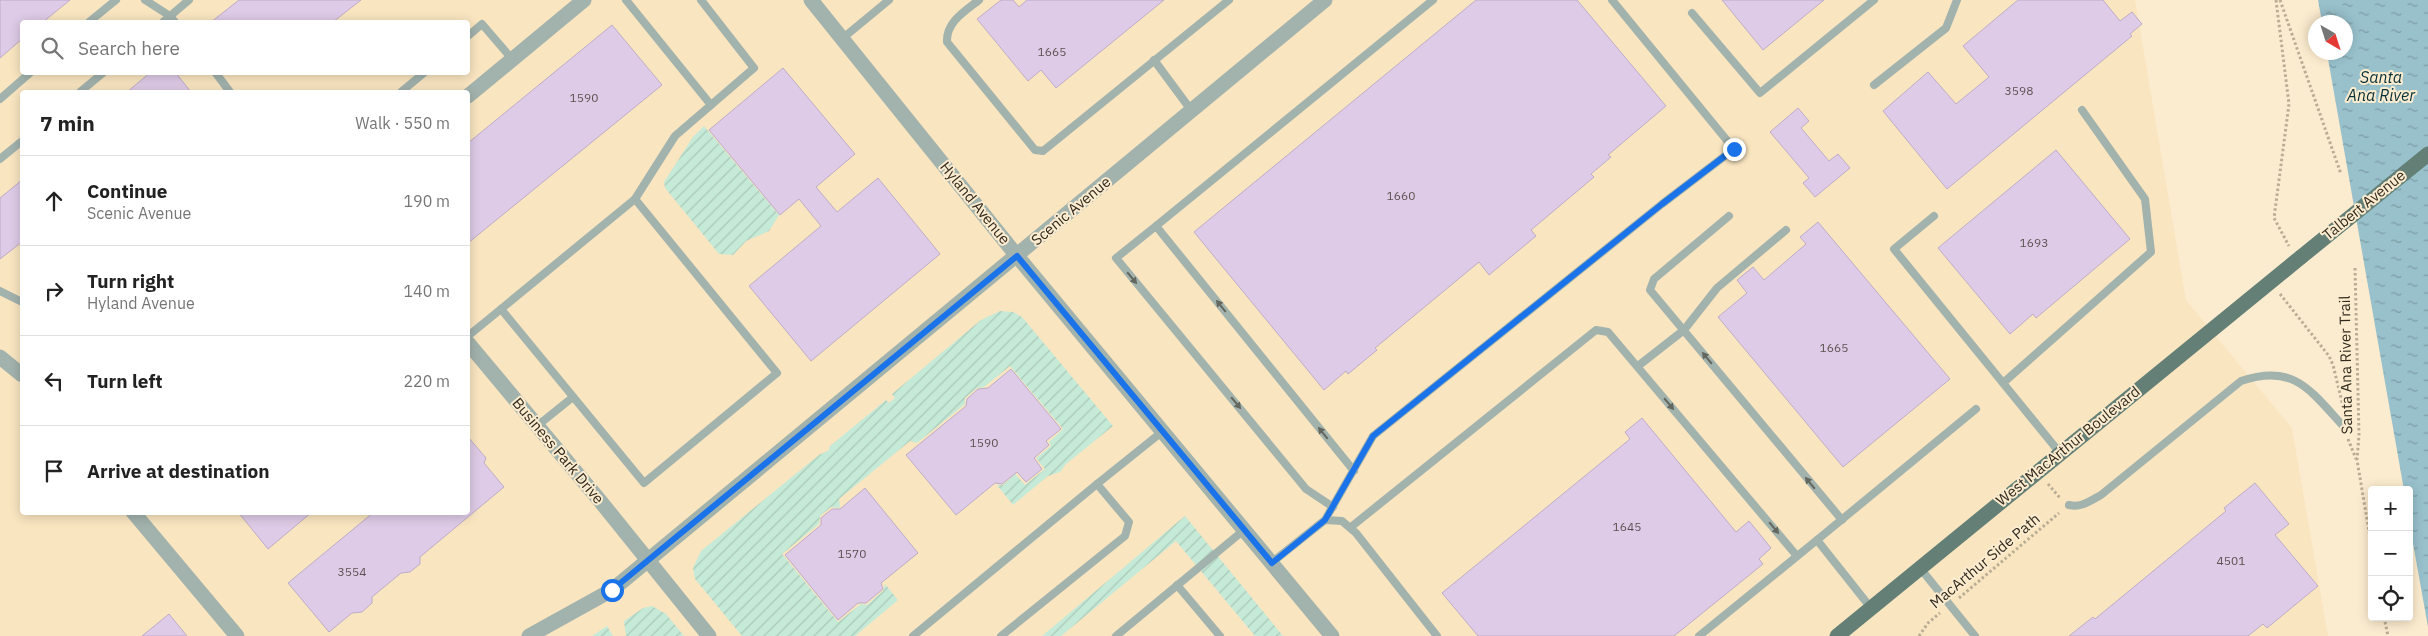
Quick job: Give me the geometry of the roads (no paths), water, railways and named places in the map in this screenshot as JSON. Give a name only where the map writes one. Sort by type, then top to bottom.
[{"type":"main road","name":"Talbert Avenue","points":[[2299,258],[2428,154]]},
{"type":"main road","name":"West MacArthur Boulevard","points":[[1837,636],[2299,258]]},
{"type":"street","points":[[470,94],[584,0]]},
{"type":"street","name":"Hyland Avenue","points":[[811,0],[1017,256],[1332,636]]},
{"type":"street","name":"Scenic Avenue","points":[[529,636],[612,590],[1325,0]]},
{"type":"street","name":"Business Park Drive","points":[[470,345],[709,636]]},
{"type":"street","points":[[0,357],[20,373]]},
{"type":"street","points":[[136,515],[237,636]]},
{"type":"lane","points":[[91,20],[116,0]]},
{"type":"lane","points":[[145,0],[173,19],[190,0]]},
{"type":"lane","points":[[626,0],[711,105]]},
{"type":"lane","points":[[470,334],[635,199],[675,136],[754,68],[701,0]]},
{"type":"lane","points":[[843,38],[889,0]]},
{"type":"lane","points":[[979,0],[958,17],[947,32],[947,42],[1035,150],[1043,151],[1228,0]]},
{"type":"lane","points":[[1333,507],[1306,489],[1116,258],[1433,0]]},
{"type":"lane","points":[[1272,563],[1325,520],[1373,436],[1662,204],[1734,149],[1612,0]]},
{"type":"lane","points":[[1692,13],[1760,93],[1874,0]]},
{"type":"lane","points":[[1874,86],[1946,28],[1957,0]]},
{"type":"lane","points":[[470,34],[482,24],[512,59]]},
{"type":"lane","points":[[1154,60],[1191,110]]},
{"type":"lane","points":[[0,98],[27,75]]},
{"type":"lane","points":[[82,90],[100,75]]},
{"type":"lane","points":[[217,75],[228,90]]},
{"type":"lane","points":[[403,90],[421,75]]},
{"type":"lane","points":[[2003,383],[2150,252],[2145,199],[2082,110]]},
{"type":"lane","points":[[0,159],[20,143]]},
{"type":"lane","points":[[501,309],[644,483],[777,372],[635,199]]},
{"type":"lane","points":[[1729,216],[1654,279],[1650,290],[1842,520]]},
{"type":"lane","points":[[1934,216],[1894,250],[2060,453]]},
{"type":"lane","points":[[1156,226],[1354,471]]},
{"type":"lane","points":[[1638,366],[1684,330],[1717,288],[1786,230]]},
{"type":"lane","points":[[0,291],[20,301]]},
{"type":"lane","points":[[1351,528],[1596,330],[1608,332],[1798,556]]},
{"type":"lane","points":[[2069,506],[2083,505],[2100,495],[2241,381],[2262,374],[2283,374],[2301,384],[2344,427]]},
{"type":"lane","points":[[538,426],[573,397]]},
{"type":"lane","points":[[1698,636],[1976,409]]},
{"type":"lane","points":[[913,636],[1163,431]]},
{"type":"lane","points":[[1001,636],[1125,536],[1129,522],[1097,484]]},
{"type":"lane","points":[[1325,520],[1342,521],[1351,528],[1437,636]]},
{"type":"lane","points":[[1116,636],[1244,530]]},
{"type":"lane","points":[[1817,540],[1871,608]]},
{"type":"lane","points":[[1920,568],[1975,636]]},
{"type":"lane","points":[[1178,585],[1220,636]]},
{"type":"water","name":"Santa Ana River","points":[[2318,0],[2428,0],[2428,627],[2413,543],[2413,486],[2403,486],[2328,60],[2353,60],[2353,15],[2321,15]]}]
